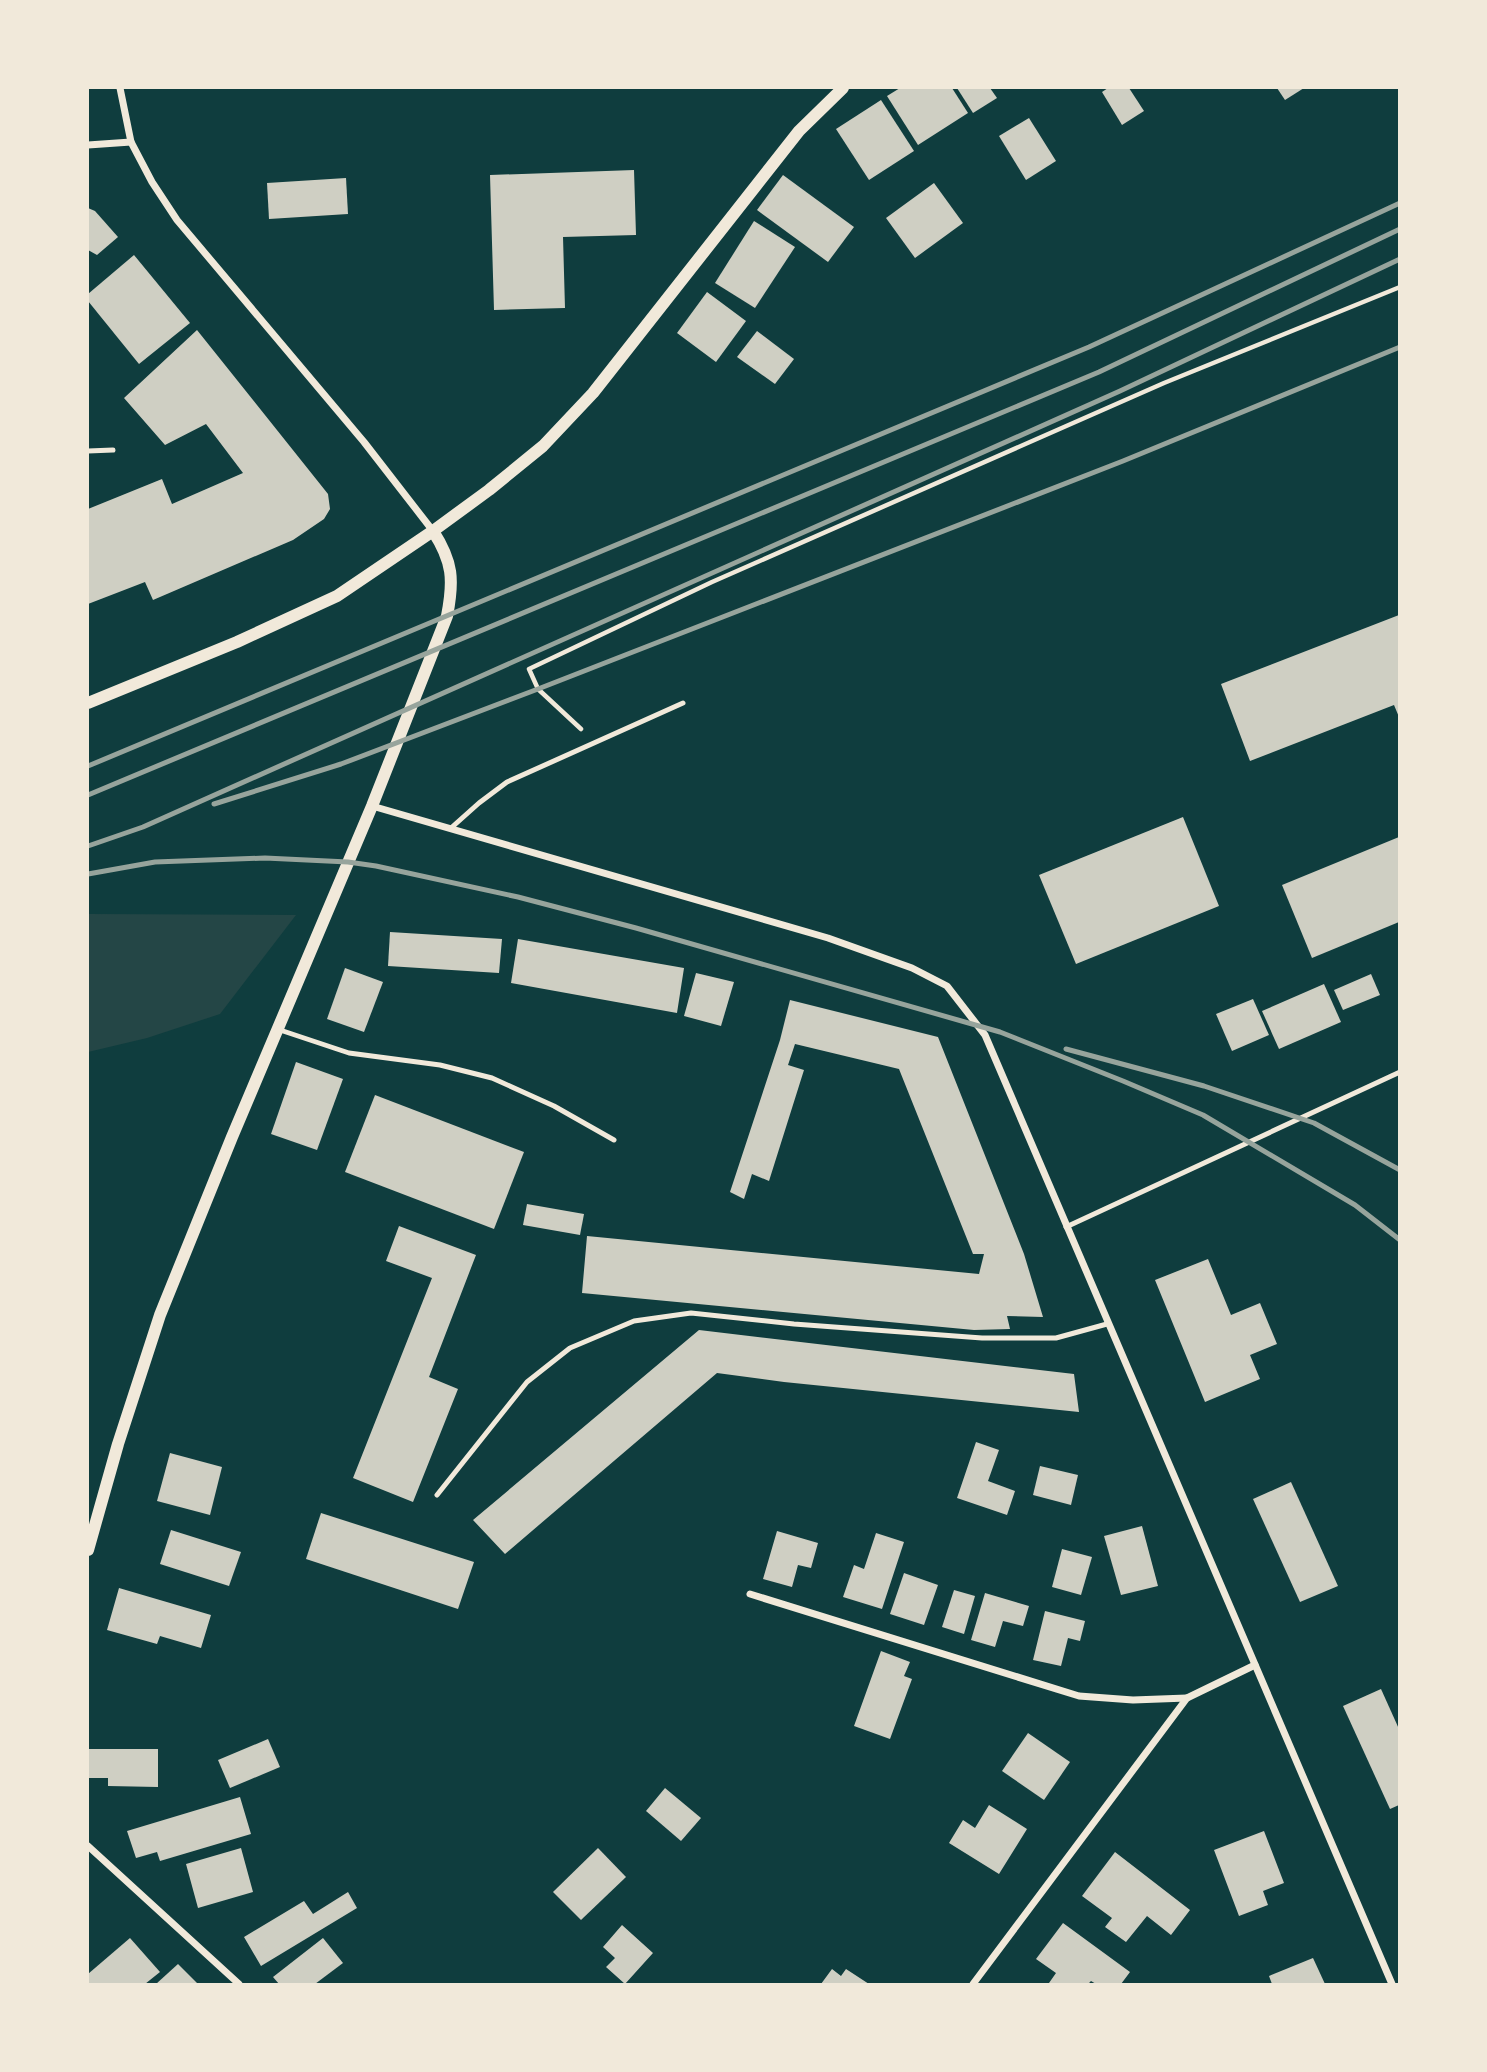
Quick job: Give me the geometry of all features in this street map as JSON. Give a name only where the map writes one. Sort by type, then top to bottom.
[{"type":"street","points":[[88,1550],[118,1444],[160,1315],[436,649],[452,593],[452,568],[445,549],[433,531],[364,442],[177,220],[152,183],[131,142],[120,88]]},
{"type":"street","points":[[88,703],[237,642],[337,596],[489,491],[543,446],[593,393],[799,131],[843,88]]},
{"type":"street","points":[[88,145],[131,142]]},
{"type":"street","points":[[372,806],[828,938],[912,968],[947,986],[985,1035],[1392,1984]]},
{"type":"street","points":[[750,1594],[1079,1696],[1133,1700],[1187,1698],[1255,1665]]},
{"type":"street","points":[[973,1984],[1187,1698]]},
{"type":"street","points":[[88,1846],[239,1984]]},
{"type":"lane","points":[[88,451],[113,450]]},
{"type":"lane","points":[[451,828],[507,782],[683,703]]},
{"type":"lane","points":[[278,1029],[349,1053],[440,1065],[492,1078],[554,1106],[614,1140]]},
{"type":"lane","points":[[1066,1227],[1399,1072]]},
{"type":"lane","points":[[437,1495],[527,1382],[570,1348],[634,1321],[691,1313],[794,1324],[982,1338],[1056,1338],[1107,1324]]},
{"type":"path","points":[[595,741],[538,689],[529,669],[712,582],[1164,383],[1399,287]]},
{"type":"shaded area","points":[[88,914],[296,915],[220,1014],[147,1038],[88,1052]]},
{"type":"building","points":[[900,88],[952,88],[968,113],[918,145],[887,96]]},
{"type":"building","points":[[957,88],[990,88],[997,98],[973,113]]},
{"type":"building","points":[[1108,88],[1129,88],[1144,111],[1122,125],[1102,92]]},
{"type":"building","points":[[1277,88],[1304,88],[1285,100]]},
{"type":"building","points":[[881,100],[914,151],[869,180],[836,129]]},
{"type":"building","points":[[1029,118],[1056,161],[1026,180],[999,136]]},
{"type":"building","points":[[634,170],[636,235],[563,237],[565,308],[494,310],[490,175]]},
{"type":"building","points":[[783,175],[854,227],[828,262],[757,210]]},
{"type":"building","points":[[346,178],[348,214],[269,219],[267,183]]},
{"type":"building","points":[[934,183],[963,223],[915,258],[886,218]]},
{"type":"building","points":[[88,208],[95,211],[118,237],[97,255],[88,250]]},
{"type":"building","points":[[754,221],[795,247],[755,308],[715,283]]},
{"type":"building","points":[[134,255],[190,323],[139,364],[88,301],[88,294]]},
{"type":"building","points":[[707,292],[746,321],[716,362],[677,333]]},
{"type":"building","points":[[197,330],[328,494],[330,509],[324,519],[293,540],[153,600],[145,582],[88,604],[88,509],[162,479],[172,504],[243,473],[206,424],[165,445],[124,398]]},
{"type":"building","points":[[757,331],[794,359],[775,384],[737,357]]},
{"type":"building","points":[[1399,615],[1399,717],[1394,705],[1250,761],[1221,684]]},
{"type":"building","points":[[1183,817],[1219,906],[1076,964],[1039,875]]},
{"type":"building","points":[[1399,837],[1399,922],[1312,958],[1282,885]]},
{"type":"building","points":[[390,932],[502,939],[499,973],[388,966]]},
{"type":"building","points":[[518,939],[684,968],[677,1013],[511,983]]},
{"type":"building","points":[[345,968],[383,982],[364,1032],[327,1019]]},
{"type":"building","points":[[696,973],[734,982],[721,1026],[684,1016]]},
{"type":"building","points":[[1371,974],[1380,995],[1343,1010],[1334,990]]},
{"type":"building","points":[[1324,984],[1341,1022],[1279,1049],[1262,1011]]},
{"type":"building","points":[[1253,999],[1269,1035],[1232,1051],[1216,1014]]},
{"type":"building","points":[[790,1000],[938,1037],[1024,1254],[1043,1317],[1007,1316],[1010,1329],[974,1330],[582,1293],[587,1236],[979,1274],[984,1254],[973,1254],[899,1069],[795,1044],[788,1065],[804,1070],[769,1181],[752,1174],[744,1199],[730,1192],[780,1040]]},
{"type":"building","points":[[296,1062],[343,1079],[317,1150],[271,1134]]},
{"type":"building","points":[[375,1095],[524,1152],[494,1229],[345,1172]]},
{"type":"building","points":[[527,1204],[584,1214],[580,1235],[523,1225]]},
{"type":"building","points":[[399,1226],[476,1255],[429,1377],[458,1389],[413,1502],[353,1478],[432,1278],[386,1261]]},
{"type":"building","points":[[1208,1259],[1231,1315],[1260,1303],[1277,1344],[1250,1355],[1260,1379],[1205,1402],[1155,1280]]},
{"type":"building","points":[[699,1330],[1074,1374],[1079,1412],[717,1373],[505,1554],[473,1520]]},
{"type":"building","points":[[976,1442],[999,1450],[988,1481],[1015,1491],[1007,1515],[957,1498]]},
{"type":"building","points":[[170,1453],[222,1467],[210,1515],[157,1501]]},
{"type":"building","points":[[1040,1466],[1078,1475],[1071,1505],[1033,1495]]},
{"type":"building","points":[[1291,1482],[1338,1586],[1300,1602],[1253,1499]]},
{"type":"building","points":[[321,1513],[474,1562],[458,1609],[306,1559]]},
{"type":"building","points":[[1142,1526],[1158,1586],[1121,1595],[1104,1536]]},
{"type":"building","points":[[171,1530],[241,1552],[229,1586],[160,1564]]},
{"type":"building","points":[[777,1531],[818,1543],[811,1568],[798,1565],[792,1587],[763,1579]]},
{"type":"building","points":[[876,1533],[904,1542],[882,1609],[843,1597],[854,1565],[864,1569]]},
{"type":"building","points":[[1062,1549],[1092,1557],[1081,1595],[1052,1587]]},
{"type":"building","points":[[904,1573],[938,1585],[924,1625],[890,1614]]},
{"type":"building","points":[[119,1588],[211,1615],[201,1648],[160,1636],[157,1644],[107,1630]]},
{"type":"building","points":[[954,1590],[975,1596],[964,1634],[942,1627]]},
{"type":"building","points":[[985,1593],[1029,1606],[1023,1626],[1003,1621],[995,1647],[971,1640]]},
{"type":"building","points":[[1045,1611],[1085,1621],[1080,1641],[1068,1638],[1061,1666],[1033,1660]]},
{"type":"building","points":[[881,1651],[910,1662],[904,1676],[912,1679],[890,1739],[854,1726]]},
{"type":"building","points":[[1381,1689],[1399,1729],[1399,1805],[1390,1809],[1343,1706]]},
{"type":"building","points":[[1028,1733],[1070,1762],[1044,1800],[1002,1771]]},
{"type":"building","points":[[268,1739],[280,1767],[230,1788],[218,1760]]},
{"type":"building","points":[[88,1749],[158,1749],[158,1787],[108,1786],[108,1778],[88,1778]]},
{"type":"building","points":[[665,1788],[701,1818],[681,1841],[646,1811]]},
{"type":"building","points":[[240,1797],[251,1834],[160,1861],[157,1852],[136,1858],[127,1831]]},
{"type":"building","points":[[989,1805],[1027,1829],[999,1874],[949,1843],[963,1820],[975,1828]]},
{"type":"building","points":[[1264,1831],[1284,1883],[1263,1891],[1268,1905],[1239,1916],[1214,1850]]},
{"type":"building","points":[[241,1848],[253,1892],[198,1908],[186,1864]]},
{"type":"building","points":[[598,1848],[626,1877],[581,1920],[553,1892]]},
{"type":"building","points":[[1115,1852],[1190,1910],[1171,1935],[1147,1916],[1126,1942],[1105,1927],[1112,1918],[1082,1896]]},
{"type":"building","points":[[348,1892],[357,1908],[261,1966],[244,1937],[304,1901],[313,1914]]},
{"type":"building","points":[[1063,1923],[1130,1972],[1121,1984],[1096,1984],[1091,1981],[1088,1984],[1049,1983],[1056,1973],[1036,1959]]},
{"type":"building","points":[[622,1925],[653,1953],[625,1984],[606,1967],[615,1958],[603,1947]]},
{"type":"building","points":[[130,1938],[160,1972],[145,1984],[88,1984],[88,1974]]},
{"type":"building","points":[[323,1938],[343,1963],[315,1984],[279,1984],[273,1977]]},
{"type":"building","points":[[1313,1958],[1325,1984],[1272,1984],[1269,1976]]},
{"type":"building","points":[[178,1964],[198,1984],[156,1984]]},
{"type":"building","points":[[832,1969],[841,1976],[846,1969],[869,1984],[821,1984]]},
{"type":"railway","points":[[88,766],[1089,347],[1400,203]]},
{"type":"railway","points":[[88,795],[1099,372],[1400,229]]},
{"type":"railway","points":[[88,846],[143,827],[1120,391],[1400,259]]},
{"type":"railway","points":[[214,804],[341,764],[538,689],[1123,461],[1400,347]]},
{"type":"railway","points":[[88,874],[155,862],[265,858],[348,862],[518,897],[636,928],[1000,1032],[1123,1081],[1203,1115],[1355,1205],[1400,1240]]},
{"type":"railway","points":[[1066,1049],[1204,1086],[1314,1123],[1400,1170]]}]
